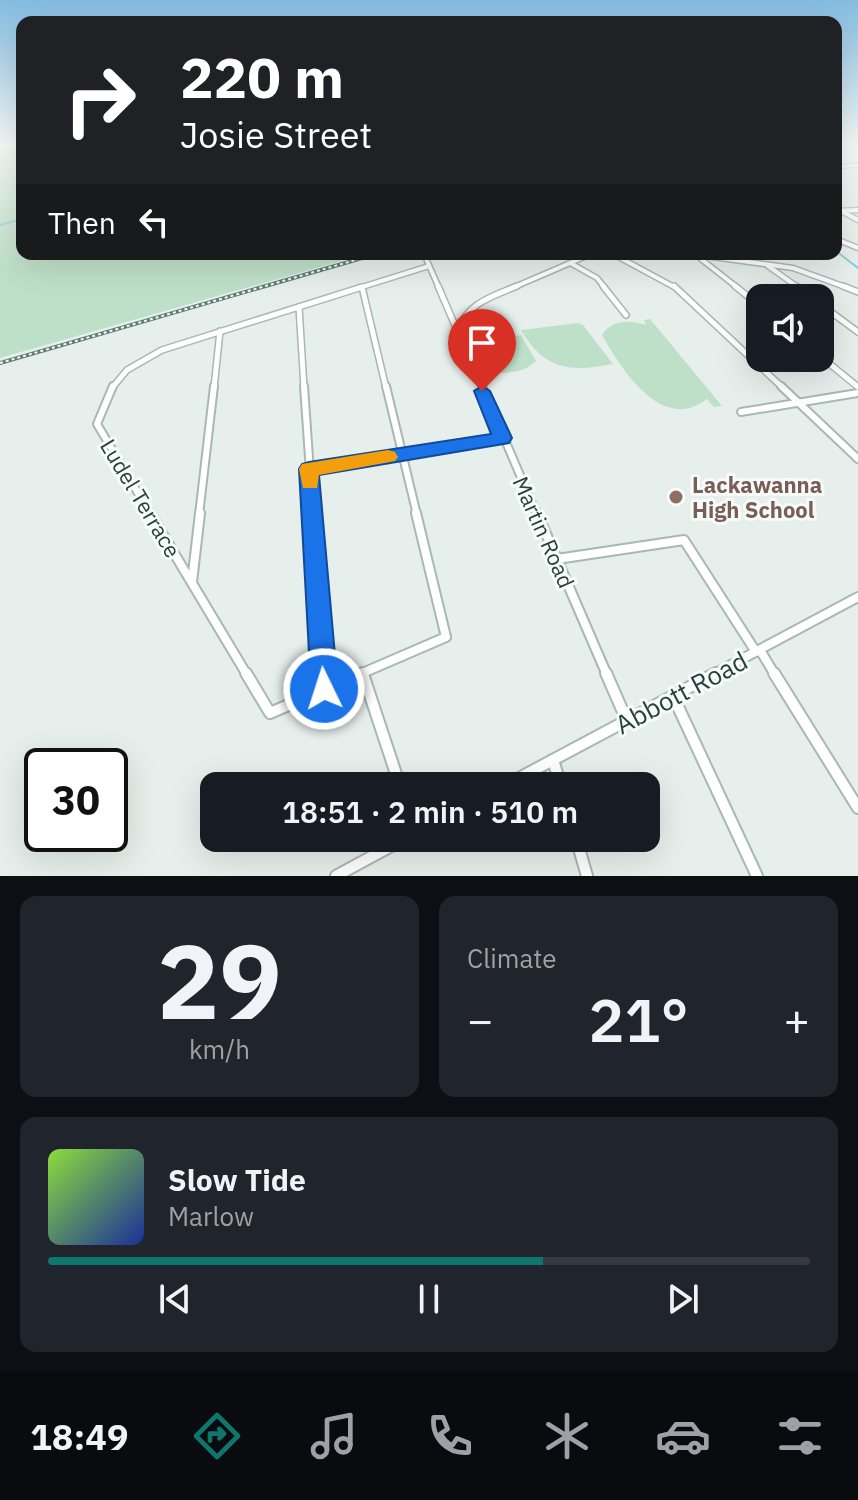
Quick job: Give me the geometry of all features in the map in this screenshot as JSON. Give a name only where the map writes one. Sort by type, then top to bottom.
[{"type":"street","name":"Martin Road","points":[[426,260],[627,721]]},
{"type":"street","points":[[458,331],[463,315],[476,304],[580,260]]},
{"type":"street","points":[[624,260],[675,287],[858,459]]},
{"type":"street","points":[[702,260],[746,295]]},
{"type":"street","points":[[730,260],[810,272],[858,292]]},
{"type":"street","points":[[572,264],[597,278],[626,315]]},
{"type":"street","name":"Ludel Terrace","points":[[403,454],[446,637],[270,713],[97,424],[111,386],[128,368],[162,350],[429,266]]},
{"type":"street","points":[[768,266],[793,284]]},
{"type":"street","points":[[362,287],[403,454]]},
{"type":"street","points":[[299,307],[324,689]]},
{"type":"street","points":[[834,314],[858,332]]},
{"type":"street","points":[[192,582],[220,331]]},
{"type":"street","points":[[834,367],[858,387]]},
{"type":"street","points":[[741,412],[858,393]]},
{"type":"street","points":[[309,469],[503,438]]},
{"type":"street","points":[[557,559],[684,540],[858,808]]},
{"type":"street","name":"Abbott Road","points":[[530,772],[858,597]]},
{"type":"street","points":[[363,674],[395,772]]},
{"type":"street","points":[[673,696],[757,876]]},
{"type":"street","points":[[553,760],[557,772]]},
{"type":"street","points":[[336,876],[380,852]]},
{"type":"street","points":[[580,852],[587,876]]},
{"type":"green space","points":[[0,186],[16,186],[16,260],[344,260],[0,358]]},
{"type":"green space","points":[[650,319],[722,406],[714,407],[707,399],[690,408],[674,409],[659,403],[632,380],[602,335],[616,323],[646,325],[644,320]]},
{"type":"green space","points":[[583,325],[613,364],[584,368],[560,365],[540,354],[521,330]]},
{"type":"green space","points":[[521,335],[536,361],[518,371],[496,373],[484,345]]},
{"type":"waterway","points":[[0,225],[16,221]]},
{"type":"waterway","points":[[842,256],[858,268]]},
{"type":"railway","points":[[0,363],[355,260]]},
{"type":"slow traffic","points":[[310,482],[309,469],[388,457]]},
{"type":"place","name":"Lackawanna High School","points":[[676,497]]},
{"type":"route","points":[[324,689],[309,469],[503,438],[482,391]]}]
